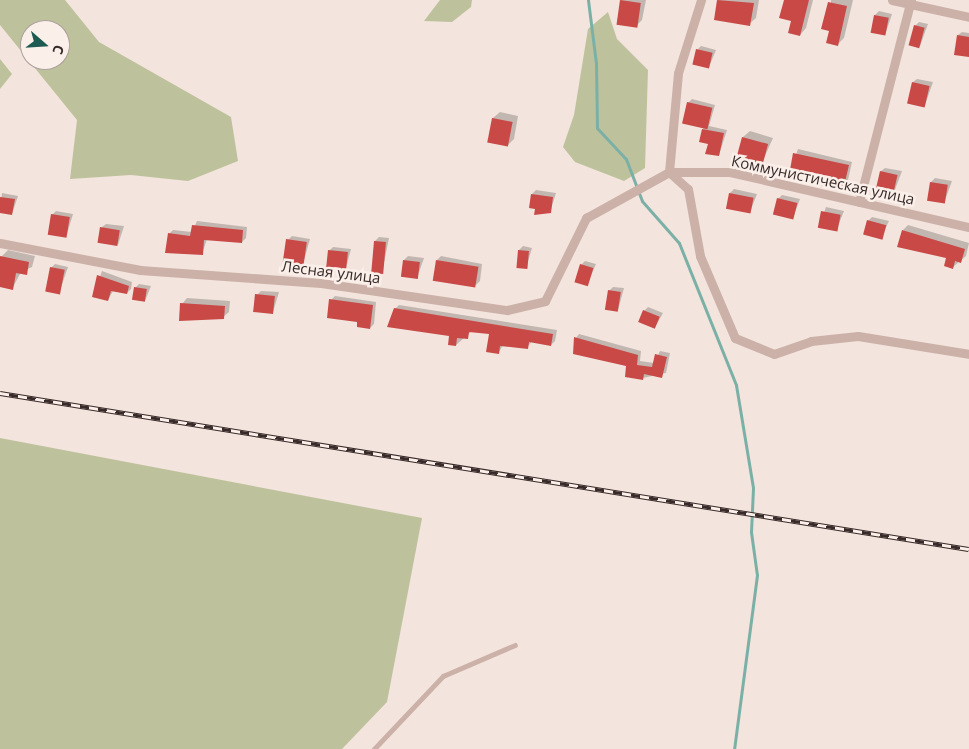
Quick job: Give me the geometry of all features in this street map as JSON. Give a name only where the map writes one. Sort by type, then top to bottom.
[{"type":"street","points":[[702,0],[678,73],[669,172],[688,189],[700,256],[735,338],[774,354],[811,341],[858,336],[969,354]]},
{"type":"street","points":[[892,0],[911,2],[969,17]]},
{"type":"street","points":[[860,202],[911,2]]},
{"type":"street","name":"Лесная улица","points":[[0,243],[140,270],[321,283],[508,310],[545,301],[586,218],[604,205],[669,172]]},
{"type":"street","name":"Коммунистическая улица","points":[[669,172],[730,172],[969,227]]},
{"type":"lane","points":[[374,749],[443,676],[515,645]]},
{"type":"green space","points":[[0,0],[65,0],[99,42],[231,117],[238,161],[188,181],[131,175],[70,179],[77,120],[36,70],[70,70],[70,20],[20,20],[20,50],[0,25]]},
{"type":"green space","points":[[440,0],[472,0],[471,7],[452,22],[424,21]]},
{"type":"green space","points":[[608,12],[617,39],[648,70],[645,168],[624,181],[575,162],[563,147],[574,115],[588,29]]},
{"type":"green space","points":[[0,59],[12,74],[0,89]]},
{"type":"green space","points":[[0,438],[422,518],[387,702],[342,749],[0,749]]},
{"type":"building","points":[[620,0],[641,3],[637,28],[617,25]]},
{"type":"building","points":[[717,0],[754,3],[750,26],[714,20]]},
{"type":"building","points":[[784,0],[809,0],[800,36],[788,33],[791,21],[779,18]]},
{"type":"building","points":[[828,2],[847,6],[838,46],[826,43],[829,31],[821,29]]},
{"type":"building","points":[[874,15],[889,18],[885,36],[871,33]]},
{"type":"building","points":[[914,25],[925,28],[919,48],[909,45]]},
{"type":"building","points":[[957,35],[969,37],[969,57],[954,55]]},
{"type":"building","points":[[696,49],[713,53],[709,68],[692,65]]},
{"type":"building","points":[[912,82],[930,86],[925,107],[907,103]]},
{"type":"building","points":[[687,102],[712,108],[707,129],[682,123]]},
{"type":"building","points":[[492,118],[513,122],[508,147],[487,143]]},
{"type":"building","points":[[702,129],[724,133],[719,156],[705,154],[708,144],[699,142]]},
{"type":"building","points":[[742,137],[768,144],[762,165],[736,158]]},
{"type":"building","points":[[793,153],[849,165],[844,186],[790,170]]},
{"type":"building","points":[[880,171],[898,175],[893,196],[875,192]]},
{"type":"building","points":[[930,182],[948,185],[945,204],[927,201]]},
{"type":"building","points":[[729,193],[754,198],[750,213],[726,209]]},
{"type":"building","points":[[531,194],[553,197],[551,213],[534,215],[535,209],[529,208]]},
{"type":"building","points":[[0,197],[15,199],[12,215],[0,213]]},
{"type":"building","points":[[777,198],[797,203],[793,220],[773,214]]},
{"type":"building","points":[[821,211],[841,215],[837,232],[818,228]]},
{"type":"building","points":[[51,214],[70,217],[66,238],[48,235]]},
{"type":"building","points":[[867,220],[886,225],[882,240],[863,234]]},
{"type":"building","points":[[192,225],[243,230],[242,243],[204,240],[203,255],[165,253],[168,233],[190,236]]},
{"type":"building","points":[[100,227],[120,230],[117,246],[97,243]]},
{"type":"building","points":[[902,230],[965,249],[961,263],[955,261],[953,269],[944,266],[946,258],[897,247]]},
{"type":"building","points":[[286,239],[307,242],[304,265],[283,262]]},
{"type":"building","points":[[374,241],[386,242],[383,274],[371,273]]},
{"type":"building","points":[[328,250],[348,252],[346,269],[326,267]]},
{"type":"building","points":[[518,250],[529,251],[527,269],[516,268]]},
{"type":"building","points":[[0,256],[29,262],[27,275],[16,273],[13,290],[0,287]]},
{"type":"building","points":[[403,260],[420,262],[418,279],[401,277]]},
{"type":"building","points":[[436,260],[478,267],[475,287],[433,281]]},
{"type":"building","points":[[580,264],[593,268],[588,286],[574,282]]},
{"type":"building","points":[[50,267],[65,270],[60,294],[45,292]]},
{"type":"building","points":[[97,275],[129,286],[127,294],[111,291],[108,301],[92,297]]},
{"type":"building","points":[[134,287],[147,289],[145,302],[132,300]]},
{"type":"building","points":[[608,290],[621,292],[618,312],[605,310]]},
{"type":"building","points":[[255,294],[275,296],[273,314],[253,312]]},
{"type":"building","points":[[329,299],[373,305],[370,329],[357,327],[357,322],[327,318]]},
{"type":"building","points":[[180,303],[225,306],[224,319],[179,321]]},
{"type":"building","points":[[394,308],[553,334],[551,346],[529,342],[528,349],[500,346],[499,354],[486,352],[489,334],[469,332],[468,339],[457,338],[456,346],[448,345],[449,336],[387,327]]},
{"type":"building","points":[[643,310],[660,317],[655,329],[638,322]]},
{"type":"building","points":[[574,337],[638,355],[637,365],[652,367],[655,354],[667,357],[662,378],[644,374],[643,380],[625,377],[626,366],[573,354]]},
{"type":"waterway","points":[[588,0],[596,63],[597,128],[626,159],[642,201],[679,243],[736,385],[753,488],[751,532],[757,575],[734,749]]},
{"type":"railway","points":[[0,393],[969,549]]}]
